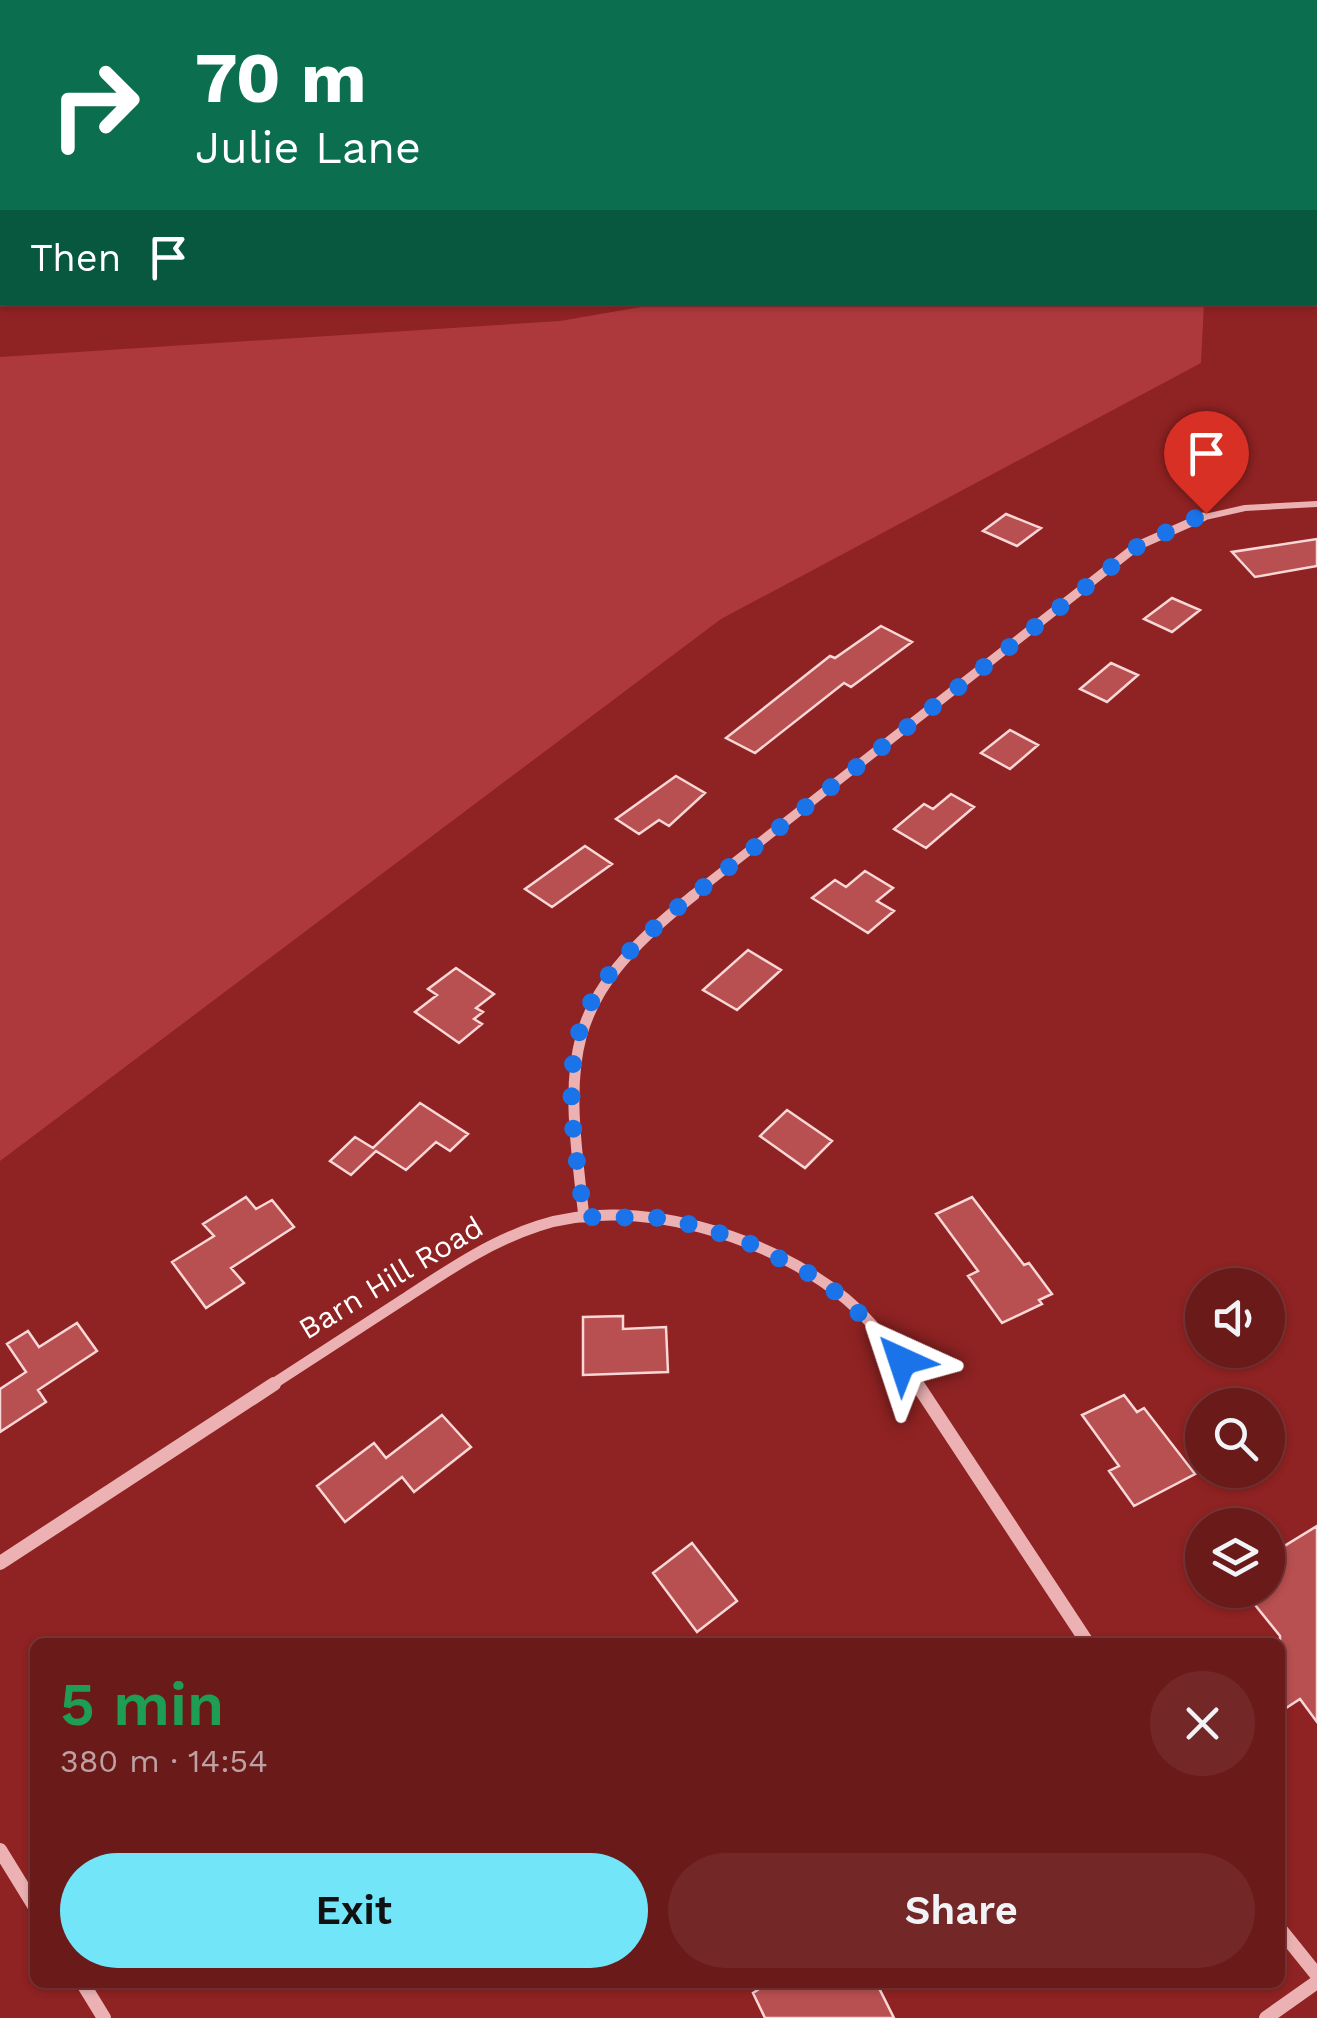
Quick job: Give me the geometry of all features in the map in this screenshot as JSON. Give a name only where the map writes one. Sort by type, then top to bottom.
[{"type":"street","points":[[584,1217],[570,1088],[576,1042],[598,989],[622,958],[668,915],[1138,546],[1206,513],[1265,504],[1317,504]]},
{"type":"street","name":"Barn Hill Road","points":[[0,1563],[473,1254],[538,1225],[584,1217],[668,1218],[743,1240],[810,1274],[847,1300],[902,1361],[1084,1638]]},
{"type":"street","points":[[0,1850],[30,1899]]},
{"type":"street","points":[[1266,2018],[1317,1978],[1285,1935]]},
{"type":"street","points":[[86,1988],[104,2018]]},
{"type":"shaded area","points":[[652,305],[1204,305],[1201,363],[721,619],[0,1161],[0,357],[560,321]]},
{"type":"building","points":[[1006,514],[1041,528],[1017,546],[983,531]]},
{"type":"building","points":[[1317,539],[1317,566],[1255,577],[1232,552]]},
{"type":"building","points":[[1172,598],[1200,610],[1172,632],[1144,619]]},
{"type":"building","points":[[881,626],[912,642],[851,687],[844,683],[755,753],[726,738],[830,656],[835,658]]},
{"type":"building","points":[[1111,663],[1138,675],[1107,702],[1080,689]]},
{"type":"building","points":[[1010,730],[1038,745],[1010,769],[981,753]]},
{"type":"building","points":[[676,776],[705,793],[669,826],[659,820],[639,834],[616,819]]},
{"type":"building","points":[[951,794],[974,807],[926,848],[894,829],[924,804],[933,809]]},
{"type":"building","points":[[585,846],[612,864],[552,907],[525,889]]},
{"type":"building","points":[[865,871],[893,888],[877,901],[894,911],[868,933],[812,898],[835,880],[846,887]]},
{"type":"building","points":[[748,950],[781,970],[737,1010],[703,990]]},
{"type":"building","points":[[456,968],[494,994],[476,1008],[483,1012],[474,1019],[482,1024],[459,1043],[415,1012],[437,995],[428,989]]},
{"type":"building","points":[[420,1103],[468,1134],[450,1151],[436,1142],[406,1170],[376,1151],[351,1175],[330,1161],[355,1137],[373,1148]]},
{"type":"building","points":[[787,1110],[832,1141],[805,1168],[760,1136]]},
{"type":"building","points":[[246,1197],[256,1209],[272,1200],[294,1227],[231,1268],[244,1283],[206,1308],[172,1262],[214,1236],[203,1224]]},
{"type":"building","points":[[972,1197],[1024,1265],[1029,1263],[1052,1294],[1039,1300],[1042,1304],[1002,1323],[968,1276],[978,1271],[936,1214]]},
{"type":"building","points":[[623,1316],[623,1329],[666,1327],[668,1372],[583,1375],[583,1317]]},
{"type":"building","points":[[77,1323],[97,1351],[38,1390],[46,1402],[0,1432],[0,1389],[26,1372],[7,1344],[28,1331],[39,1347]]},
{"type":"building","points":[[1124,1395],[1137,1412],[1144,1408],[1185,1461],[1185,1479],[1134,1506],[1109,1471],[1119,1466],[1082,1415]]},
{"type":"building","points":[[442,1415],[471,1447],[414,1492],[402,1477],[345,1522],[317,1486],[374,1443],[386,1458]]},
{"type":"building","points":[[1317,1526],[1317,1722],[1300,1699],[1285,1709],[1285,1638],[1257,1608],[1285,1608],[1285,1546]]},
{"type":"building","points":[[692,1543],[737,1601],[697,1632],[653,1573]]},
{"type":"building","points":[[761,1988],[879,1988],[894,2018],[765,2018],[753,1993]]},
{"type":"route","points":[[902,1361],[847,1300],[810,1274],[743,1240],[668,1218],[584,1217],[570,1088],[576,1042],[586,1013],[598,989],[622,958],[668,915],[1138,546],[1178,523],[1206,513]]}]
